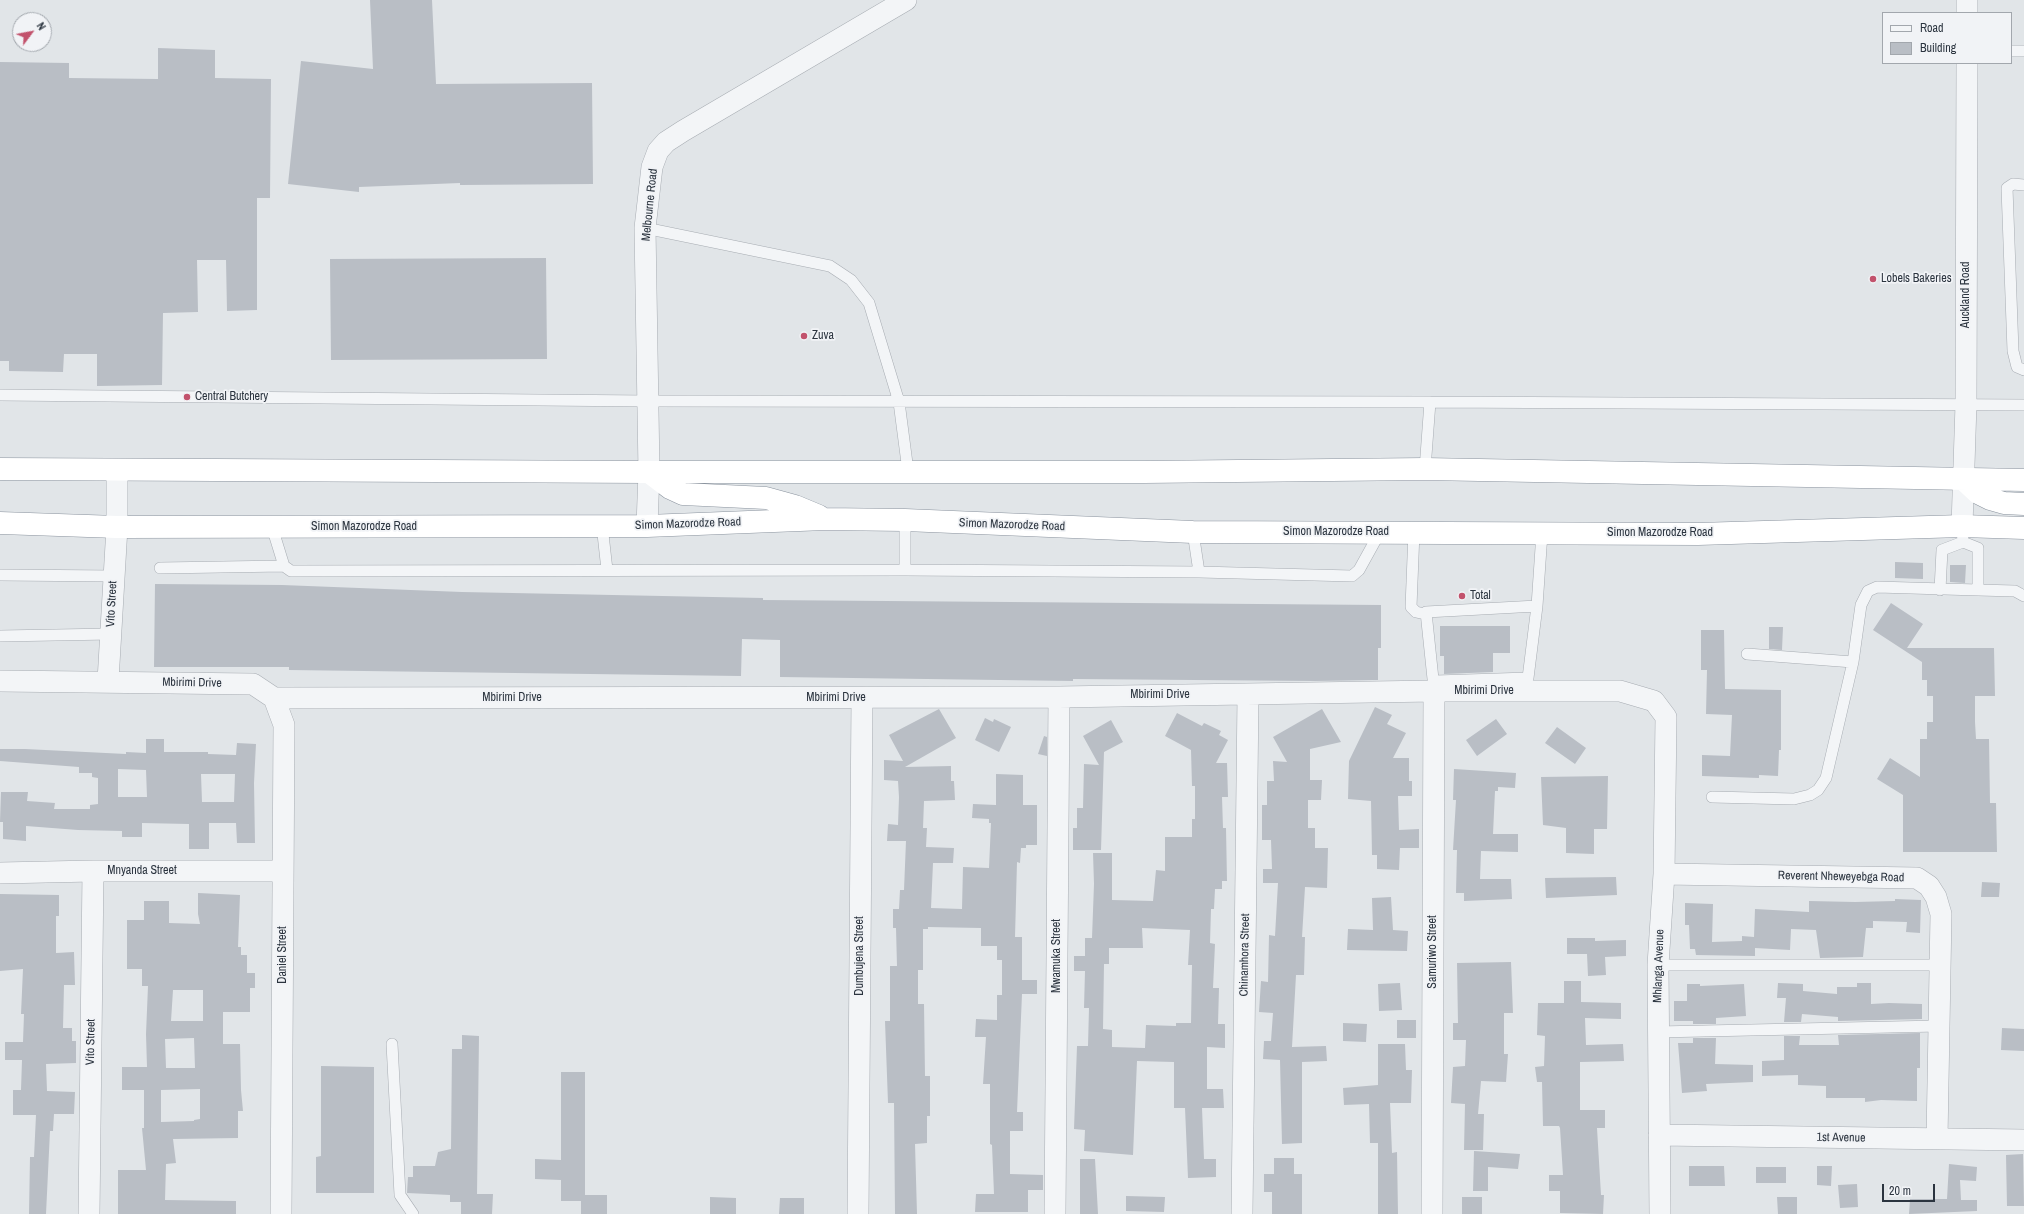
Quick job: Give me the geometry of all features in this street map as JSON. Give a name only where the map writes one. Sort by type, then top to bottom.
[{"type":"highway","points":[[0,469],[649,472],[1151,472],[1425,469],[2024,480]]},
{"type":"highway","points":[[649,472],[670,488],[683,494],[766,498],[795,506],[825,519]]},
{"type":"highway","points":[[1963,479],[1978,493],[1990,499],[2004,503],[2024,504]]},
{"type":"highway","name":"Simon Mazorodze Road","points":[[0,523],[117,527],[647,526],[825,519],[905,520],[1193,532],[1698,534],[1963,534],[2024,528]]},
{"type":"street","name":"Melbourne Road","points":[[647,526],[649,472],[646,228],[652,167],[658,152],[666,142],[906,0]]},
{"type":"street","points":[[1967,0],[1967,12]]},
{"type":"street","name":"Auckland Road","points":[[1963,534],[1963,479],[1966,404],[1967,64]]},
{"type":"street","name":"Vito Street","points":[[108,681],[117,527],[117,470]]},
{"type":"street","name":"Mbirimi Drive","points":[[0,681],[108,681],[253,684],[274,698],[1059,697],[1434,691],[1620,691],[1654,701],[1666,717]]},
{"type":"street","name":"Samuriwo Street","points":[[1432,1214],[1434,691]]},
{"type":"street","name":"Chinamhora Street","points":[[1242,1214],[1248,695]]},
{"type":"street","name":"Mwamuka Street","points":[[1055,1214],[1059,697]]},
{"type":"street","name":"Daniel Street","points":[[274,698],[284,725],[281,1214]]},
{"type":"street","name":"Dumbujena Street","points":[[858,1214],[862,698]]},
{"type":"street","name":"Mhlanga Avenue","points":[[1660,1214],[1658,1135],[1658,965],[1664,874],[1666,717]]},
{"type":"street","name":"Vito Street","points":[[89,1214],[93,871]]},
{"type":"street","name":"Mnyanda Street","points":[[0,873],[93,871],[283,871]]},
{"type":"street","name":"Reverent Nheweyebga Road","points":[[1664,874],[1917,878],[1929,886],[1936,897],[1941,914],[1937,1139]]},
{"type":"street","name":"1st Avenue","points":[[1658,1135],[2024,1140]]},
{"type":"lane","points":[[2012,51],[2024,51]]},
{"type":"lane","points":[[2024,185],[2013,184],[2007,188],[2013,351],[2017,367],[2024,370]]},
{"type":"lane","points":[[646,228],[830,266],[851,280],[869,303],[899,402],[908,471]]},
{"type":"lane","points":[[0,395],[647,402],[1430,402],[2024,405]]},
{"type":"lane","points":[[1425,469],[1430,402]]},
{"type":"lane","points":[[905,520],[905,570]]},
{"type":"lane","points":[[602,525],[607,570]]},
{"type":"lane","points":[[272,527],[284,566]]},
{"type":"lane","points":[[1193,532],[1199,572]]},
{"type":"lane","points":[[160,568],[284,566],[292,571],[905,570],[1199,572],[1352,576],[1359,570],[1380,532]]},
{"type":"lane","points":[[1414,532],[1411,607],[1416,612],[1425,614],[1427,612],[1537,606]]},
{"type":"lane","points":[[1425,614],[1433,677],[1435,680],[1525,679],[1529,676],[1537,606],[1542,533]]},
{"type":"lane","points":[[1940,590],[1942,550],[1963,534],[1978,548],[1978,590]]},
{"type":"lane","points":[[0,575],[114,576]]},
{"type":"lane","points":[[1712,797],[1794,799],[1810,795],[1818,790],[1826,778],[1853,662],[1861,605],[1868,591],[1877,587],[2015,591],[2024,596]]},
{"type":"lane","points":[[0,636],[111,634]]},
{"type":"lane","points":[[1747,654],[1853,662]]},
{"type":"lane","points":[[1658,965],[1939,966]]},
{"type":"lane","points":[[1658,1032],[1939,1026]]},
{"type":"lane","points":[[392,1044],[400,1195],[413,1214]]},
{"type":"building","points":[[370,0],[432,0],[436,84],[592,83],[593,184],[460,185],[460,183],[359,187],[359,192],[288,184],[301,61],[373,69]]},
{"type":"building","points":[[158,48],[215,50],[215,78],[271,79],[270,198],[257,198],[257,310],[227,311],[226,260],[197,260],[198,312],[163,313],[162,385],[97,386],[97,354],[64,354],[63,372],[9,371],[9,361],[0,361],[0,62],[69,63],[69,78],[158,79]]},
{"type":"building","points":[[546,258],[547,359],[331,360],[330,259]]},
{"type":"building","points":[[1895,562],[1923,563],[1923,579],[1895,578]]},
{"type":"building","points":[[1950,565],[1966,565],[1965,583],[1950,582]]},
{"type":"building","points":[[155,584],[282,585],[462,592],[763,598],[763,600],[1381,605],[1381,648],[1378,648],[1378,680],[1315,681],[1073,679],[1073,681],[780,677],[780,640],[742,639],[741,676],[289,670],[289,667],[154,667]]},
{"type":"building","points":[[1891,603],[1923,624],[1907,648],[1994,648],[1995,696],[1975,696],[1975,722],[1976,739],[1989,739],[1990,803],[1996,803],[1997,852],[1903,852],[1903,795],[1877,779],[1890,758],[1920,777],[1920,739],[1927,739],[1927,722],[1933,722],[1933,696],[1927,696],[1927,680],[1922,680],[1922,662],[1873,630]]},
{"type":"building","points":[[1440,626],[1510,626],[1510,653],[1493,653],[1493,672],[1444,674],[1444,656],[1440,656]]},
{"type":"building","points":[[1769,627],[1783,627],[1782,650],[1769,649]]},
{"type":"building","points":[[1701,630],[1724,630],[1725,689],[1781,690],[1781,750],[1779,750],[1778,776],[1759,775],[1759,778],[1702,776],[1702,755],[1730,756],[1732,715],[1706,714],[1707,670],[1701,670]]},
{"type":"building","points":[[1375,707],[1392,715],[1387,724],[1406,733],[1393,758],[1409,758],[1409,781],[1412,781],[1412,796],[1398,796],[1399,830],[1419,829],[1419,848],[1400,848],[1399,870],[1377,869],[1377,855],[1372,855],[1371,801],[1348,799],[1349,761]]},
{"type":"building","points":[[939,709],[956,738],[905,767],[951,766],[951,781],[954,781],[955,800],[924,801],[923,828],[927,828],[926,847],[954,848],[953,863],[933,863],[931,908],[962,909],[963,867],[989,868],[991,823],[989,823],[989,819],[972,818],[973,804],[996,805],[996,774],[1023,775],[1023,805],[1037,805],[1037,845],[1026,845],[1026,848],[1021,848],[1020,863],[1017,862],[1015,937],[1022,937],[1022,980],[1037,980],[1037,994],[1022,994],[1017,1112],[1023,1112],[1023,1131],[1010,1131],[1010,1174],[1043,1175],[1043,1190],[1028,1190],[1028,1212],[975,1212],[976,1194],[994,1194],[992,1145],[990,1144],[990,1084],[983,1084],[986,1037],[975,1037],[976,1019],[997,1020],[997,995],[1002,995],[1002,960],[997,960],[997,946],[981,946],[981,928],[928,927],[928,929],[923,929],[923,970],[918,970],[918,1004],[924,1004],[925,1076],[930,1076],[930,1116],[927,1116],[927,1143],[915,1144],[917,1214],[895,1214],[894,1103],[888,1103],[885,1021],[890,1021],[890,966],[897,966],[896,928],[893,928],[893,909],[899,909],[900,890],[904,890],[906,841],[887,841],[888,824],[898,825],[899,797],[898,781],[884,780],[884,760],[903,761],[889,735]]},
{"type":"building","points":[[1322,709],[1341,742],[1310,749],[1310,780],[1322,780],[1321,800],[1308,800],[1308,828],[1315,828],[1315,848],[1328,848],[1327,888],[1305,887],[1302,937],[1305,937],[1304,975],[1296,975],[1292,1047],[1326,1046],[1327,1061],[1302,1062],[1302,1143],[1282,1144],[1280,1060],[1263,1059],[1264,1041],[1271,1041],[1273,1013],[1259,1012],[1261,981],[1268,982],[1269,935],[1275,936],[1278,883],[1263,883],[1263,869],[1272,869],[1271,840],[1262,840],[1262,805],[1267,805],[1267,781],[1274,781],[1273,761],[1287,762],[1273,737]]},
{"type":"building","points":[[1177,713],[1202,726],[1204,723],[1221,731],[1219,735],[1228,740],[1216,763],[1227,763],[1228,797],[1222,797],[1223,828],[1226,828],[1227,881],[1222,881],[1222,889],[1215,889],[1214,909],[1211,909],[1210,943],[1215,944],[1213,988],[1219,988],[1218,1024],[1225,1024],[1225,1048],[1207,1047],[1207,1089],[1223,1089],[1224,1108],[1202,1108],[1204,1159],[1216,1159],[1216,1177],[1188,1178],[1185,1108],[1174,1108],[1174,1062],[1137,1061],[1133,1155],[1084,1151],[1085,1130],[1074,1129],[1077,1046],[1088,1046],[1089,1008],[1084,1008],[1085,971],[1074,971],[1074,956],[1085,956],[1085,938],[1092,938],[1094,884],[1093,853],[1112,853],[1112,900],[1153,901],[1156,870],[1165,871],[1165,837],[1192,837],[1192,819],[1195,819],[1195,786],[1192,786],[1191,750],[1165,736]],"holes":[[[1142,928],[1190,930],[1188,965],[1192,965],[1191,1023],[1176,1023],[1176,1026],[1146,1025],[1145,1048],[1112,1047],[1112,1030],[1103,1029],[1104,964],[1109,964],[1109,948],[1143,948]]]},
{"type":"building","points":[[985,718],[993,722],[994,719],[1011,727],[999,752],[975,740]]},
{"type":"building","points":[[1496,719],[1507,734],[1477,756],[1466,740]]},
{"type":"building","points":[[1111,720],[1123,742],[1104,752],[1101,850],[1073,850],[1073,828],[1077,828],[1077,808],[1083,808],[1084,764],[1099,765],[1083,736]]},
{"type":"building","points":[[1557,727],[1586,748],[1575,764],[1545,743]]},
{"type":"building","points":[[1044,736],[1047,737],[1047,756],[1038,754]]},
{"type":"building","points":[[146,739],[164,739],[164,752],[208,752],[208,754],[236,755],[237,743],[256,744],[254,783],[255,843],[237,843],[236,823],[209,823],[209,849],[189,849],[189,824],[142,823],[142,837],[122,837],[122,831],[78,830],[26,826],[26,841],[3,839],[3,822],[0,822],[1,792],[28,792],[27,801],[55,803],[54,809],[90,809],[90,805],[98,804],[98,778],[92,777],[92,773],[79,773],[79,767],[0,761],[0,749],[126,754],[126,752],[146,753]],"holes":[[[118,769],[146,770],[147,797],[118,797]],[[201,774],[235,774],[234,802],[202,802]]]},
{"type":"building","points":[[1454,769],[1516,773],[1515,788],[1498,787],[1498,791],[1495,791],[1493,834],[1518,834],[1518,852],[1481,851],[1480,879],[1511,879],[1512,899],[1464,901],[1464,893],[1456,893],[1457,850],[1453,850],[1456,800],[1453,800]]},
{"type":"building","points":[[1608,776],[1607,829],[1594,829],[1594,854],[1566,853],[1566,828],[1543,825],[1541,777]]},
{"type":"building","points":[[1616,877],[1617,895],[1546,898],[1545,878]]},
{"type":"building","points":[[1982,882],[2000,883],[1999,897],[1981,897]]},
{"type":"building","points":[[198,893],[240,895],[238,947],[241,947],[241,955],[247,955],[247,973],[255,973],[255,988],[250,988],[250,1012],[223,1012],[223,1044],[240,1044],[243,1111],[238,1111],[238,1138],[173,1139],[176,1163],[166,1164],[165,1200],[236,1201],[236,1214],[118,1214],[118,1170],[146,1170],[142,1128],[144,1128],[144,1090],[122,1090],[122,1067],[147,1067],[146,1034],[148,986],[142,986],[142,969],[127,969],[127,920],[144,920],[144,901],[169,901],[169,923],[200,924],[198,914]],"holes":[[[173,990],[203,990],[203,1021],[171,1021]],[[194,1038],[195,1068],[166,1068],[165,1039]],[[200,1089],[200,1119],[194,1121],[161,1122],[161,1090]]]},
{"type":"building","points":[[0,894],[59,895],[59,916],[56,916],[56,953],[74,952],[75,985],[64,985],[63,1028],[72,1028],[72,1041],[76,1041],[76,1063],[46,1064],[47,1091],[75,1092],[74,1114],[54,1114],[53,1131],[50,1131],[46,1214],[29,1214],[30,1157],[34,1157],[36,1115],[13,1115],[13,1090],[21,1090],[22,1060],[5,1060],[5,1042],[23,1042],[24,1014],[21,1014],[23,969],[0,971]]},
{"type":"building","points":[[1391,897],[1393,930],[1408,931],[1407,951],[1347,950],[1348,929],[1373,930],[1372,898]]},
{"type":"building","points":[[1895,899],[1921,900],[1920,933],[1906,932],[1907,922],[1873,921],[1873,928],[1866,928],[1863,957],[1820,958],[1816,930],[1791,929],[1790,950],[1755,948],[1755,956],[1696,955],[1695,949],[1690,949],[1689,925],[1685,925],[1685,903],[1713,904],[1712,942],[1742,941],[1742,936],[1754,937],[1755,909],[1809,912],[1809,901],[1855,902],[1895,901]]},
{"type":"building","points":[[1567,938],[1595,938],[1595,941],[1626,940],[1626,956],[1605,957],[1606,975],[1588,976],[1587,954],[1567,954]]},
{"type":"building","points":[[1511,962],[1513,1013],[1504,1013],[1504,1054],[1508,1054],[1506,1082],[1481,1081],[1478,1114],[1484,1114],[1483,1150],[1464,1150],[1465,1104],[1451,1103],[1453,1067],[1465,1066],[1466,1040],[1453,1040],[1453,1023],[1458,1023],[1457,963]]},
{"type":"building","points":[[1564,981],[1581,981],[1581,1002],[1621,1003],[1621,1019],[1585,1018],[1586,1045],[1623,1044],[1624,1061],[1580,1062],[1580,1110],[1605,1110],[1605,1128],[1597,1128],[1601,1195],[1604,1195],[1603,1214],[1560,1213],[1560,1191],[1549,1191],[1549,1175],[1563,1175],[1560,1128],[1559,1126],[1543,1126],[1542,1082],[1537,1082],[1535,1067],[1544,1066],[1545,1036],[1537,1035],[1538,1003],[1564,1003]]},
{"type":"building","points":[[1400,983],[1402,1010],[1379,1011],[1378,984]]},
{"type":"building","points":[[1778,983],[1803,984],[1803,991],[1837,994],[1837,987],[1857,987],[1857,983],[1871,983],[1871,1004],[1922,1004],[1922,1019],[1838,1021],[1838,1017],[1802,1014],[1801,1022],[1784,1022],[1786,998],[1777,998]]},
{"type":"building","points":[[1687,984],[1700,984],[1700,986],[1744,984],[1746,1016],[1716,1018],[1716,1024],[1693,1024],[1693,1021],[1674,1021],[1674,1001],[1687,1001]]},
{"type":"building","points":[[1397,1020],[1416,1020],[1416,1038],[1397,1038]]},
{"type":"building","points":[[1343,1023],[1367,1024],[1366,1042],[1343,1041]]},
{"type":"building","points":[[2002,1028],[2024,1029],[2024,1051],[2001,1050]]},
{"type":"building","points":[[1920,1033],[1920,1068],[1917,1068],[1917,1101],[1881,1100],[1865,1102],[1865,1098],[1826,1098],[1826,1086],[1798,1085],[1798,1075],[1762,1076],[1762,1061],[1784,1060],[1784,1036],[1800,1036],[1799,1045],[1839,1045],[1838,1035]]},
{"type":"building","points":[[462,1035],[479,1036],[477,1194],[493,1194],[492,1214],[461,1214],[461,1202],[450,1202],[450,1195],[407,1193],[408,1177],[413,1177],[413,1166],[435,1166],[438,1152],[451,1149],[452,1049],[462,1049]]},
{"type":"building","points":[[1693,1038],[1716,1038],[1715,1064],[1753,1065],[1753,1082],[1706,1084],[1707,1091],[1682,1093],[1678,1043],[1693,1043]]},
{"type":"building","points":[[1378,1044],[1405,1044],[1406,1070],[1412,1070],[1411,1103],[1390,1103],[1392,1153],[1397,1152],[1398,1214],[1378,1214],[1378,1143],[1370,1143],[1369,1104],[1344,1105],[1343,1088],[1378,1085]]},
{"type":"building","points":[[321,1066],[374,1067],[374,1193],[316,1193],[316,1157],[321,1156]]},
{"type":"building","points":[[561,1072],[585,1072],[585,1195],[607,1195],[607,1214],[581,1214],[581,1201],[561,1201],[561,1180],[535,1179],[535,1159],[561,1160]]},
{"type":"building","points":[[1474,1151],[1520,1154],[1518,1169],[1488,1167],[1488,1191],[1473,1191]]},
{"type":"building","points":[[2023,1154],[2024,1206],[2007,1206],[2006,1155]]},
{"type":"building","points":[[1274,1158],[1294,1158],[1294,1174],[1302,1174],[1302,1214],[1272,1214],[1272,1192],[1264,1192],[1264,1174],[1274,1174]]},
{"type":"building","points":[[1080,1159],[1095,1159],[1098,1214],[1080,1214]]},
{"type":"building","points":[[1949,1164],[1977,1167],[1976,1181],[1960,1180],[1961,1200],[1977,1200],[1977,1211],[1909,1214],[1910,1199],[1947,1199]]},
{"type":"building","points":[[1689,1166],[1724,1166],[1725,1186],[1689,1186]]},
{"type":"building","points":[[1817,1166],[1832,1166],[1831,1186],[1817,1185]]},
{"type":"building","points":[[1756,1167],[1786,1167],[1786,1183],[1756,1183]]},
{"type":"building","points":[[1857,1184],[1858,1207],[1840,1208],[1838,1185]]},
{"type":"building","points":[[1126,1196],[1165,1197],[1164,1212],[1126,1211]]},
{"type":"building","points":[[710,1197],[736,1198],[736,1214],[710,1214]]},
{"type":"building","points":[[1462,1197],[1482,1197],[1482,1214],[1462,1214]]},
{"type":"building","points":[[1777,1197],[1797,1197],[1797,1214],[1778,1214]]},
{"type":"building","points":[[780,1198],[804,1198],[804,1214],[779,1214]]},
{"type":"place","name":"Lobels Bakeries","points":[[1873,279]]},
{"type":"place","name":"Zuva","points":[[804,336]]},
{"type":"place","name":"Central Butchery","points":[[187,397]]},
{"type":"place","name":"Total","points":[[1462,596]]}]
